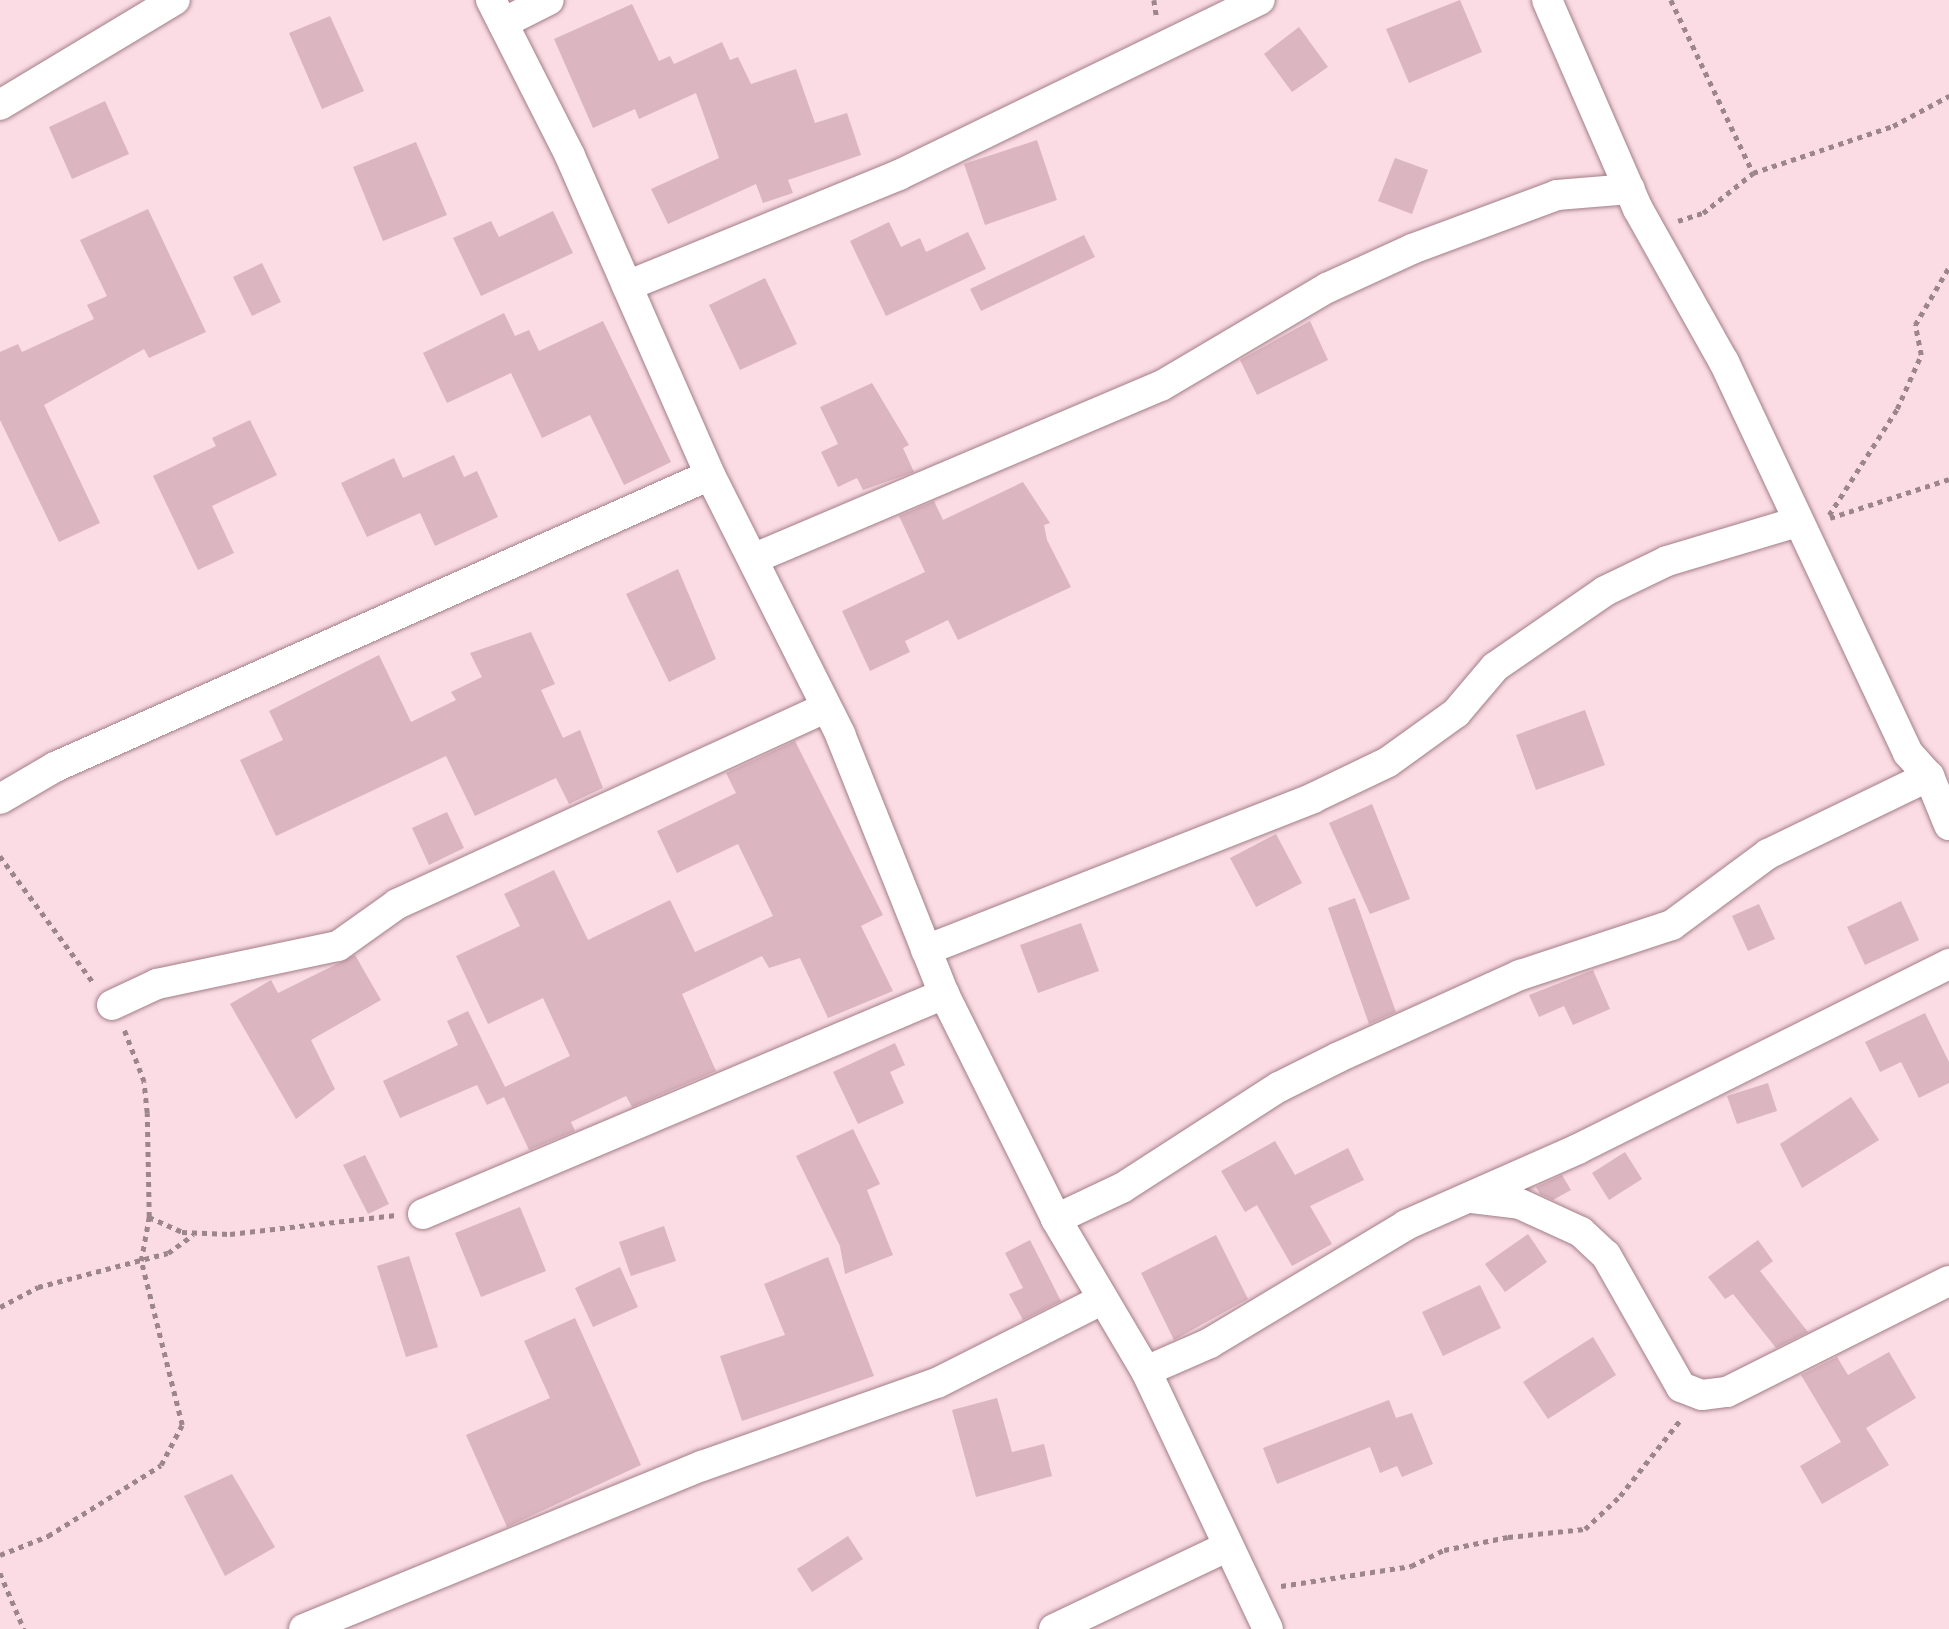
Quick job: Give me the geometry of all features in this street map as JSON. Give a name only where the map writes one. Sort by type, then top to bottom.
[{"type":"street","points":[[0,105],[175,0]]},
{"type":"street","points":[[549,0],[497,11],[627,286],[710,475],[755,558],[825,708],[944,994],[1056,1219],[1146,1370],[1227,1547],[1268,1629]]},
{"type":"street","points":[[627,286],[899,175],[1260,0]]},
{"type":"street","points":[[1547,0],[1652,233],[1812,520],[1908,752],[1929,776],[1949,825]]},
{"type":"street","points":[[755,558],[1161,386],[1327,288],[1412,249],[1556,195],[1630,188]]},
{"type":"street","points":[[0,799],[55,767],[710,475]]},
{"type":"street","points":[[926,950],[1313,798],[1388,762],[1456,713],[1495,667],[1605,591],[1667,561],[1812,520]]},
{"type":"street","points":[[112,1005],[157,984],[338,946],[397,904],[825,708]]},
{"type":"street","points":[[1056,1219],[1133,1181],[1279,1087],[1339,1057],[1520,975],[1672,926],[1768,854],[1929,776]]},
{"type":"street","points":[[1146,1370],[1210,1343],[1406,1225],[1471,1198],[1949,964]]},
{"type":"street","points":[[423,1214],[944,994]]},
{"type":"street","points":[[1471,1198],[1520,1204],[1581,1231],[1606,1255],[1681,1387],[1702,1395],[1727,1392],[1949,1280]]},
{"type":"street","points":[[304,1629],[702,1466],[937,1383],[1103,1299]]},
{"type":"street","points":[[1054,1629],[1227,1547]]},
{"type":"path","points":[[1671,0],[1753,173]]},
{"type":"path","points":[[1652,233],[1703,213],[1753,173],[1894,126],[1949,96]]},
{"type":"path","points":[[1812,520],[1897,409],[1921,355],[1915,325],[1949,267]]},
{"type":"path","points":[[1812,520],[1949,479]]},
{"type":"path","points":[[0,856],[112,1005],[144,1083],[149,1217],[141,1261],[181,1401],[176,1446],[161,1465],[85,1514],[23,1549],[0,1555]]},
{"type":"path","points":[[149,1217],[194,1234],[423,1214]]},
{"type":"path","points":[[0,1307],[38,1287],[168,1253],[194,1234]]},
{"type":"path","points":[[1248,1590],[1330,1581],[1411,1566],[1444,1550],[1585,1529],[1620,1496],[1702,1395]]},
{"type":"path","points":[[0,1573],[24,1629]]},
{"type":"building","points":[[1460,0],[1482,52],[1409,83],[1386,29]]},
{"type":"building","points":[[632,4],[659,61],[670,56],[674,64],[722,42],[730,60],[738,57],[751,84],[796,69],[815,123],[847,113],[861,155],[788,180],[793,193],[763,203],[756,184],[668,224],[651,189],[719,158],[696,93],[639,119],[635,109],[593,128],[554,39]]},
{"type":"building","points":[[330,16],[364,91],[322,109],[289,33]]},
{"type":"building","points":[[1299,27],[1328,67],[1292,92],[1264,54]]},
{"type":"building","points":[[105,101],[129,154],[72,179],[49,127]]},
{"type":"building","points":[[1037,140],[1057,200],[985,225],[964,164]]},
{"type":"building","points":[[416,142],[447,215],[383,241],[353,167]]},
{"type":"building","points":[[1395,158],[1428,170],[1412,214],[1378,201]]},
{"type":"building","points":[[148,209],[206,332],[149,358],[144,349],[44,405],[100,523],[59,542],[0,420],[0,352],[18,344],[22,352],[94,319],[87,305],[107,296],[80,240]]},
{"type":"building","points":[[553,211],[573,253],[481,296],[453,238],[491,221],[499,237]]},
{"type":"building","points":[[889,222],[901,247],[920,238],[926,252],[968,232],[986,269],[886,316],[850,241]]},
{"type":"building","points":[[1084,235],[1095,257],[981,311],[970,289]]},
{"type":"building","points":[[262,263],[281,302],[252,316],[233,277]]},
{"type":"building","points":[[765,278],[797,344],[740,370],[709,305]]},
{"type":"building","points":[[504,313],[515,336],[529,330],[539,351],[603,321],[671,462],[624,485],[590,415],[542,438],[511,373],[447,403],[423,353]]},
{"type":"building","points":[[1310,321],[1328,360],[1257,395],[1240,360]]},
{"type":"building","points":[[872,383],[909,445],[903,448],[914,472],[863,490],[857,478],[838,487],[821,452],[838,444],[820,407]]},
{"type":"building","points":[[250,420],[277,475],[212,506],[234,553],[198,570],[153,476],[216,446],[212,438]]},
{"type":"building","points":[[454,455],[464,477],[477,471],[498,517],[435,546],[420,513],[367,537],[341,483],[394,458],[403,478]]},
{"type":"building","points":[[1023,482],[1050,523],[1044,525],[1047,540],[1071,587],[958,640],[948,620],[905,641],[910,652],[870,671],[842,611],[925,572],[899,516],[934,501],[943,520]]},
{"type":"building","points":[[678,569],[716,659],[669,682],[626,594]]},
{"type":"building","points":[[531,632],[555,684],[541,690],[563,738],[580,730],[603,788],[569,804],[556,778],[475,816],[446,756],[276,836],[240,760],[283,740],[269,711],[379,655],[411,722],[456,700],[451,692],[482,677],[470,653]]},
{"type":"building","points":[[1585,710],[1605,765],[1536,790],[1516,735]]},
{"type":"building","points":[[795,741],[883,915],[861,926],[893,991],[828,1018],[800,958],[769,968],[762,956],[682,994],[716,1071],[632,1107],[626,1096],[571,1122],[575,1131],[529,1150],[504,1097],[487,1105],[477,1085],[400,1118],[383,1081],[458,1045],[447,1021],[468,1011],[505,1087],[570,1056],[543,998],[488,1024],[456,956],[520,926],[504,894],[554,870],[588,940],[670,900],[695,952],[773,916],[738,844],[677,873],[657,831],[736,793],[726,773]]},
{"type":"building","points":[[1372,804],[1410,899],[1370,914],[1329,823]]},
{"type":"building","points":[[447,812],[464,848],[429,865],[412,828]]},
{"type":"building","points":[[1276,834],[1302,883],[1256,907],[1230,858]]},
{"type":"building","points":[[1355,898],[1396,1012],[1369,1024],[1328,908]]},
{"type":"building","points":[[1901,901],[1919,940],[1865,965],[1847,927]]},
{"type":"building","points":[[1759,904],[1775,939],[1748,951],[1732,916]]},
{"type":"building","points":[[1081,923],[1099,971],[1038,993],[1020,945]]},
{"type":"building","points":[[355,955],[381,1000],[311,1040],[335,1089],[296,1119],[230,1004],[271,980],[278,993]]},
{"type":"building","points":[[1593,970],[1610,1009],[1573,1025],[1564,1006],[1539,1017],[1529,995]]},
{"type":"building","points":[[1925,1013],[1949,1062],[1949,1083],[1919,1098],[1901,1062],[1880,1072],[1865,1042]]},
{"type":"building","points":[[895,1043],[905,1065],[890,1072],[904,1103],[858,1124],[833,1072]]},
{"type":"building","points":[[1768,1083],[1777,1111],[1737,1124],[1727,1096]]},
{"type":"building","points":[[1851,1097],[1879,1140],[1802,1188],[1780,1144]]},
{"type":"building","points":[[853,1129],[880,1184],[867,1190],[893,1255],[845,1274],[840,1246],[796,1156]]},
{"type":"building","points":[[1275,1141],[1295,1175],[1348,1148],[1364,1180],[1310,1206],[1332,1244],[1292,1266],[1257,1205],[1245,1212],[1221,1171]]},
{"type":"building","points":[[1625,1152],[1642,1179],[1609,1200],[1592,1173]]},
{"type":"building","points":[[365,1155],[389,1204],[368,1214],[343,1165]]},
{"type":"building","points":[[1562,1175],[1571,1190],[1553,1200],[1540,1194],[1536,1187]]},
{"type":"building","points":[[520,1207],[546,1271],[481,1297],[455,1233]]},
{"type":"building","points":[[664,1226],[676,1261],[631,1276],[619,1242]]},
{"type":"building","points":[[1528,1234],[1547,1262],[1505,1292],[1485,1264]]},
{"type":"building","points":[[1216,1235],[1248,1299],[1174,1340],[1141,1273]]},
{"type":"building","points":[[1030,1240],[1061,1301],[1023,1320],[1009,1294],[1023,1288],[1005,1253]]},
{"type":"building","points":[[1758,1240],[1773,1261],[1760,1271],[1808,1332],[1776,1348],[1733,1294],[1725,1299],[1708,1277]]},
{"type":"building","points":[[409,1256],[438,1347],[406,1357],[377,1266]]},
{"type":"building","points":[[828,1257],[874,1376],[742,1421],[720,1356],[785,1335],[764,1284]]},
{"type":"building","points":[[620,1267],[638,1307],[593,1327],[575,1288]]},
{"type":"building","points":[[1480,1285],[1501,1328],[1443,1356],[1422,1312]]},
{"type":"building","points":[[575,1318],[641,1465],[507,1527],[466,1435],[550,1398],[524,1341]]},
{"type":"building","points":[[1593,1337],[1616,1375],[1548,1419],[1523,1382]]},
{"type":"building","points":[[1889,1352],[1916,1398],[1866,1428],[1889,1465],[1822,1504],[1800,1466],[1841,1442],[1801,1375],[1837,1357],[1848,1375]]},
{"type":"building","points":[[997,1398],[1012,1452],[1044,1444],[1052,1476],[976,1497],[952,1410]]},
{"type":"building","points":[[1389,1400],[1396,1418],[1412,1413],[1433,1464],[1402,1477],[1397,1466],[1380,1473],[1370,1447],[1277,1484],[1263,1448]]},
{"type":"building","points":[[232,1474],[275,1547],[225,1576],[184,1496]]},
{"type":"building","points":[[848,1536],[863,1559],[812,1592],[797,1569]]}]
